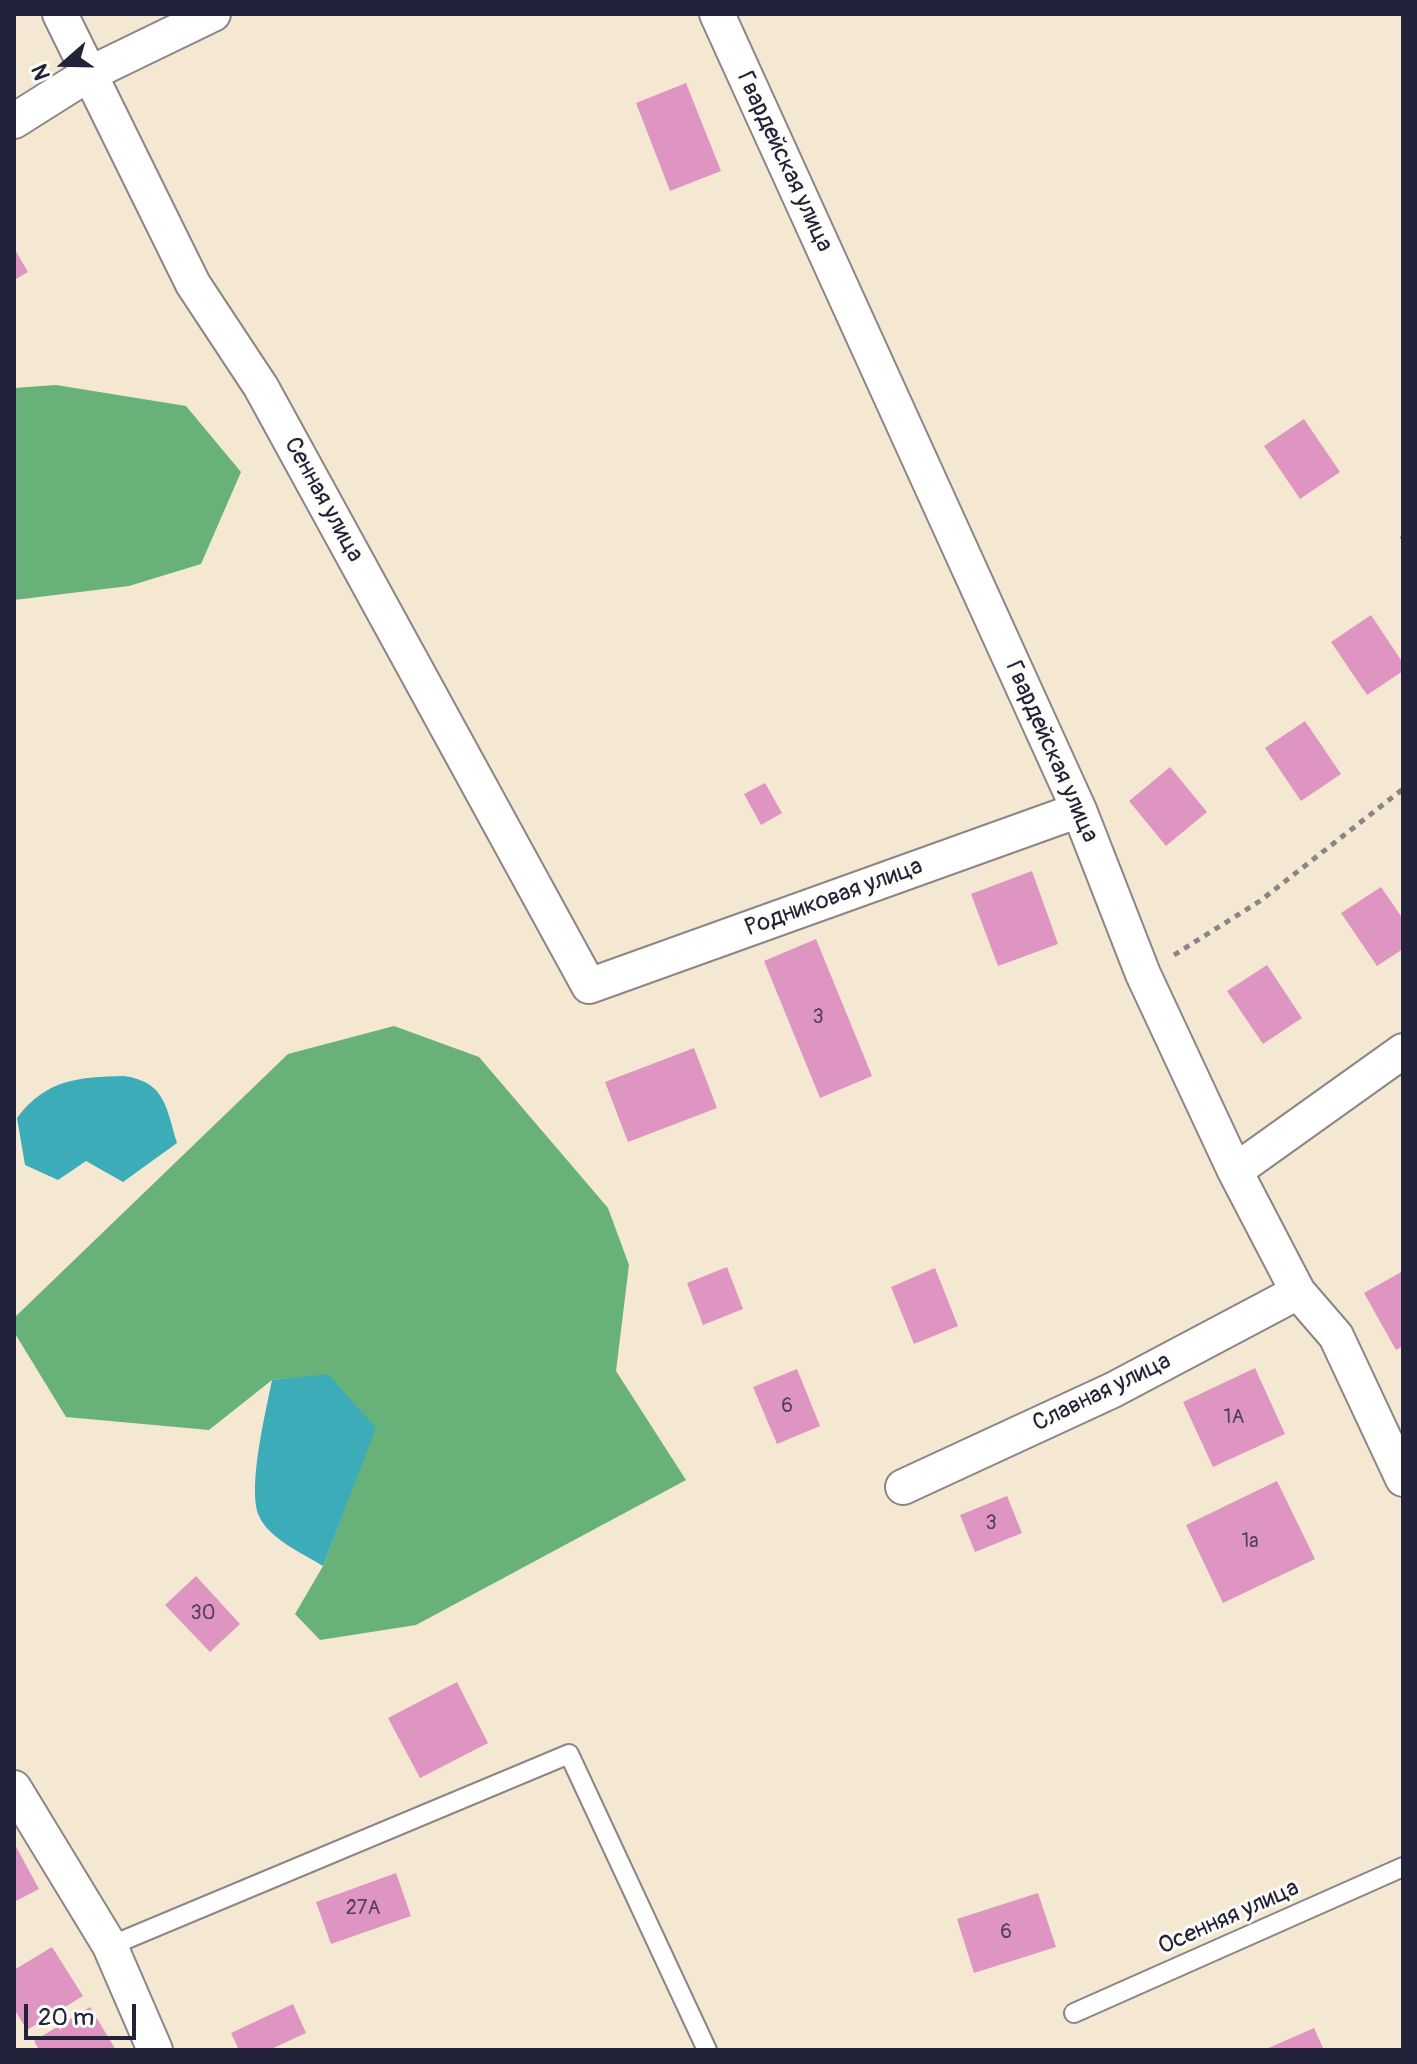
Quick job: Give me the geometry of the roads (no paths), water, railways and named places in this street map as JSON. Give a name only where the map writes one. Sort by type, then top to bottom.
[{"type":"street","name":"Сенная улица","points":[[60,14],[87,75],[193,284],[261,387],[589,986]]},
{"type":"street","points":[[14,121],[87,75],[213,14]]},
{"type":"street","name":"Гвардейская улица","points":[[717,14],[1079,810],[1143,974],[1235,1171],[1298,1292],[1336,1336],[1403,1479]]},
{"type":"street","name":"Родниковая улица","points":[[589,986],[1079,810]]},
{"type":"street","points":[[1235,1171],[1403,1051]]},
{"type":"street","name":"Славная улица","points":[[903,1487],[1113,1390],[1298,1292]]},
{"type":"street","points":[[14,1788],[110,1946],[155,2050]]},
{"type":"lane","points":[[110,1946],[569,1754],[707,2050]]},
{"type":"lane","name":"Осенняя улица","points":[[1074,2013],[1403,1867]]},
{"type":"water","points":[[124,1076],[138,1079],[156,1091],[166,1108],[177,1143],[123,1182],[86,1161],[58,1180],[25,1165],[17,1118],[28,1105],[64,1083]]},
{"type":"water","points":[[328,1374],[376,1428],[323,1566],[288,1545],[264,1524],[259,1516],[255,1487],[272,1380]]}]
